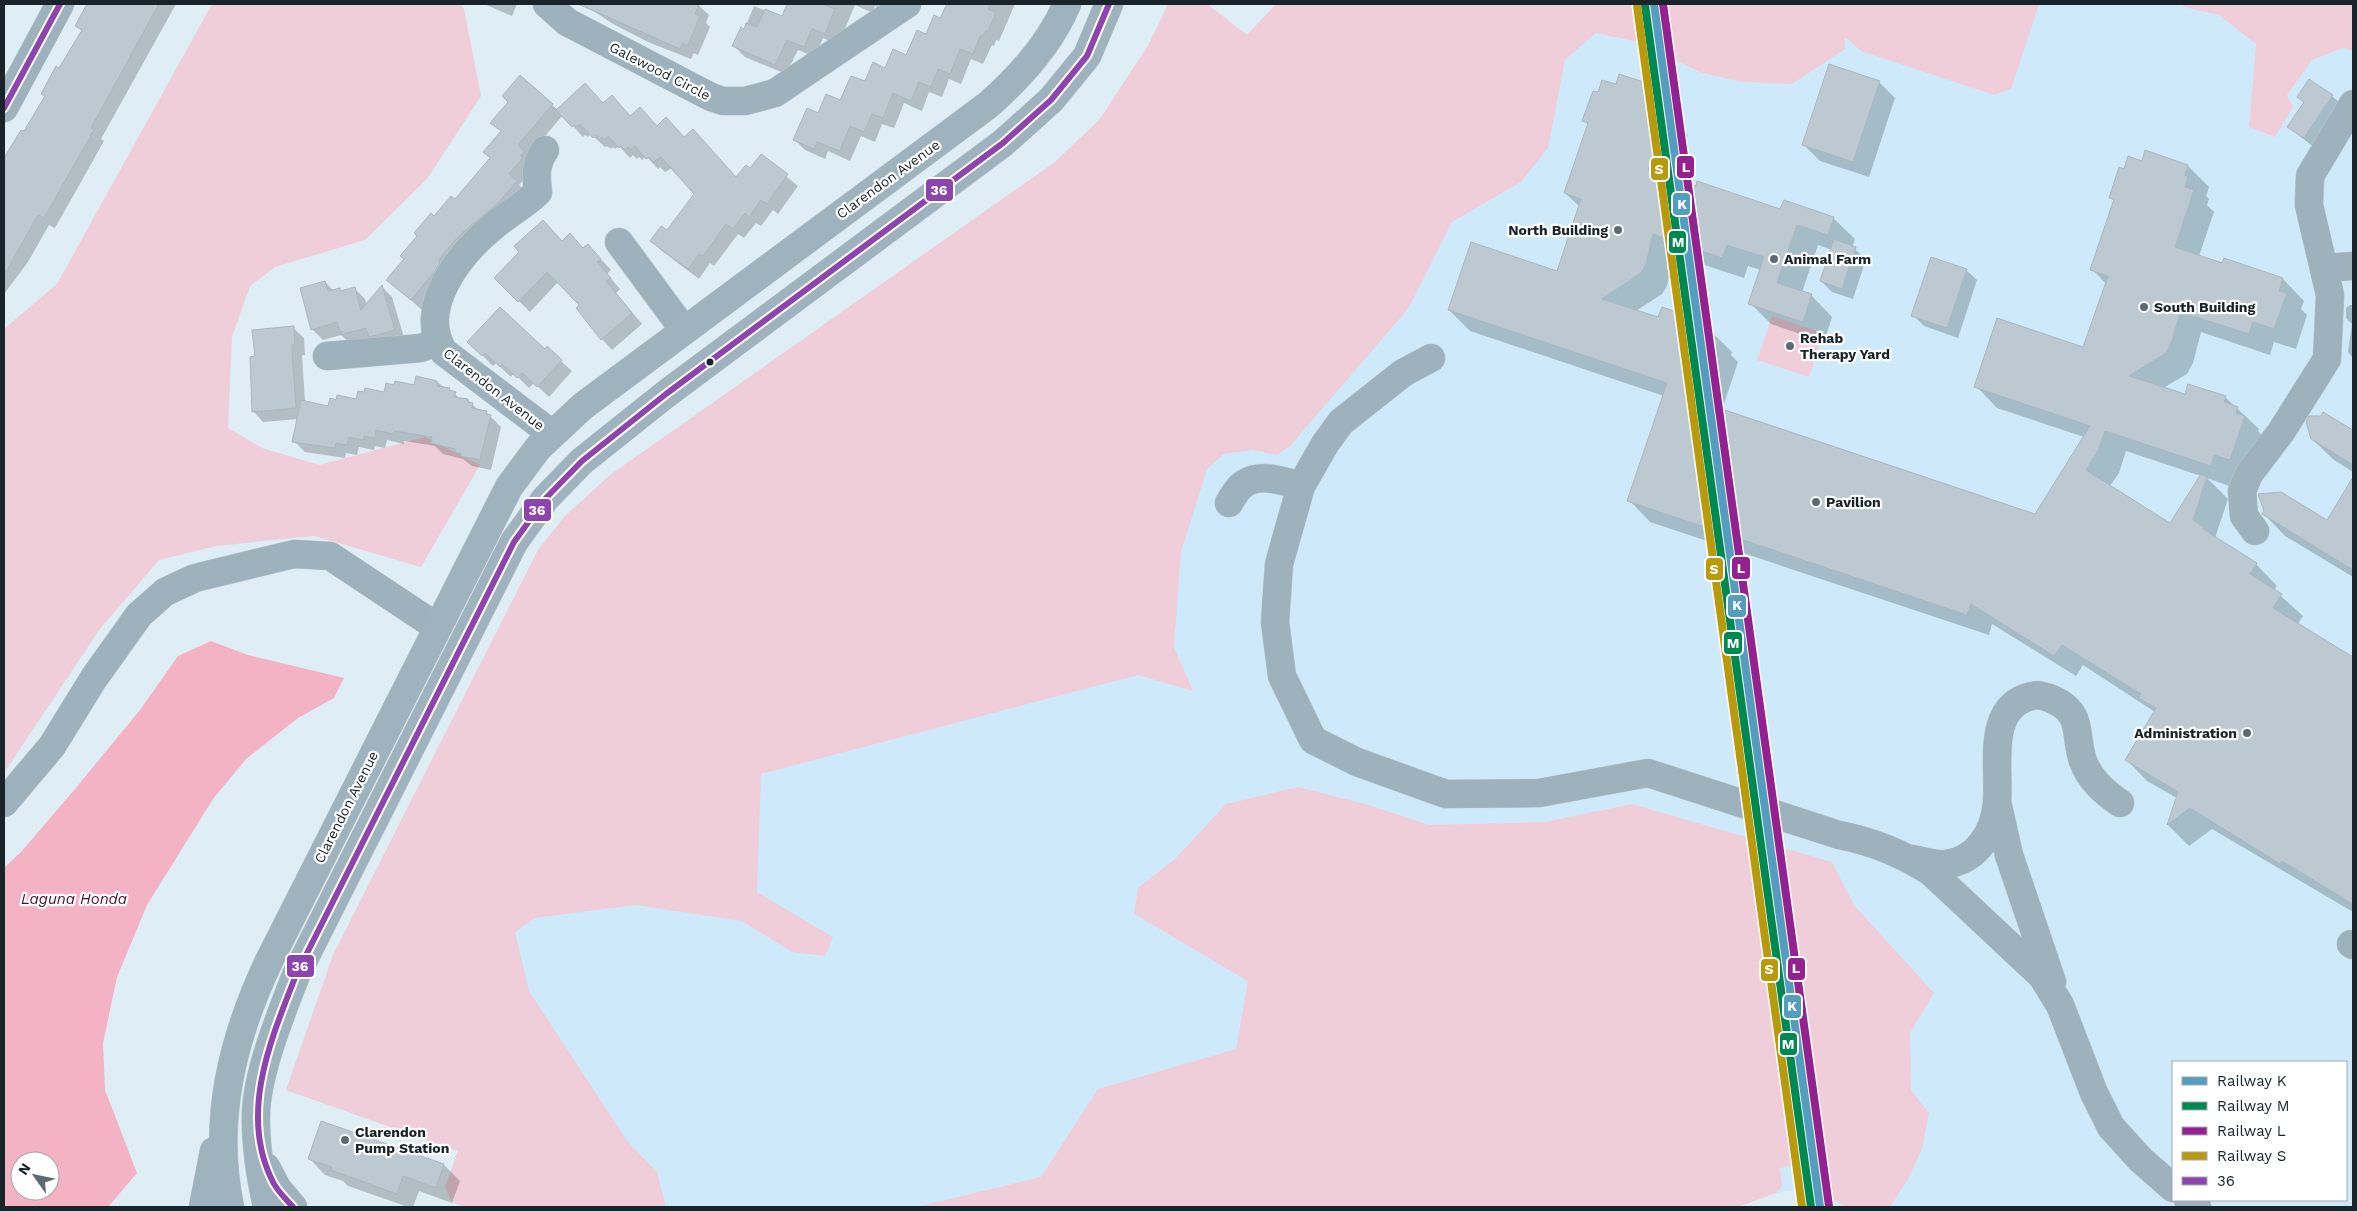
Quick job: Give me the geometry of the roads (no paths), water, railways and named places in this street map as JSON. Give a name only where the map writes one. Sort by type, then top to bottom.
[{"type":"main road","name":"Clarendon Avenue","points":[[230,1207],[225,1179],[224,1103],[236,1046],[264,972],[508,488],[530,458],[552,434],[583,406],[988,105],[1016,79],[1032,60],[1051,33],[1067,4]]},
{"type":"main road","points":[[267,1207],[256,1142],[256,1109],[277,1025],[296,975],[514,542],[545,499],[582,461],[666,394],[1003,143],[1051,100],[1087,56],[1109,4]]},
{"type":"main road","points":[[666,394],[684,330],[753,330]]},
{"type":"main road","points":[[203,1207],[224,1103]]},
{"type":"main road","points":[[256,1142],[276,1188],[293,1207]]},
{"type":"street","points":[[4,108],[60,4]]},
{"type":"street","name":"Galewood Circle","points":[[547,4],[568,22],[654,69],[711,98],[735,102],[755,100],[780,90],[907,4]]},
{"type":"street","points":[[2255,531],[2244,516],[2242,491],[2246,482],[2327,359],[2330,295],[2309,206],[2310,176],[2353,104]]},
{"type":"street","name":"Clarendon Avenue","points":[[545,150],[537,166],[538,192],[484,235],[466,254],[450,278],[437,303],[434,332],[437,342],[444,352],[552,434]]},
{"type":"street","points":[[619,242],[684,330]]},
{"type":"street","points":[[2325,268],[2353,266]]},
{"type":"street","name":"Clarendon Avenue","points":[[328,356],[421,348],[437,342]]},
{"type":"street","points":[[1431,358],[1403,373],[1341,422],[1325,444],[1301,486],[1279,564],[1275,622],[1282,676],[1313,740],[1357,762],[1446,794],[1539,792],[1648,773],[1839,835],[1864,840],[1931,872],[2042,976],[2060,1005]]},
{"type":"street","points":[[1229,504],[1240,486],[1256,478],[1271,478],[1301,486]]},
{"type":"street","points":[[4,803],[52,746],[94,678],[139,615],[165,592],[195,578],[294,554],[330,556],[437,627]]},
{"type":"street","points":[[2120,804],[2101,790],[2083,762],[2074,716],[2064,705],[2049,697],[2032,696],[2015,704],[2004,717],[1998,736],[1998,802],[2009,855],[2060,1005],[2094,1093],[2112,1127],[2141,1160],[2172,1187]]},
{"type":"street","points":[[1900,856],[1936,864],[1948,864],[1968,858],[1980,846],[1989,831],[1998,802]]},
{"type":"water","name":"Laguna Honda","points":[[211,641],[248,655],[344,678],[334,698],[298,718],[246,759],[213,799],[147,905],[117,977],[103,1043],[105,1090],[137,1173],[108,1207],[4,1207],[4,868],[21,852],[140,710],[178,656]]},
{"type":"rail line","name":"K","points":[[1654,4],[1820,1207]]},
{"type":"rail line","name":"L","points":[[1663,4],[1829,1206]]},
{"type":"rail line","name":"M","points":[[1645,5],[1811,1207]]},
{"type":"rail line","name":"S","points":[[1637,6],[1802,1207]]},
{"type":"place","name":"North Building","points":[[1618,230]]},
{"type":"place","name":"Animal Farm","points":[[1774,259]]},
{"type":"place","name":"South Building","points":[[2144,307]]},
{"type":"place","name":"Rehab Therapy Yard","points":[[1790,346]]},
{"type":"place","name":"Pavilion","points":[[1816,502]]},
{"type":"place","name":"Administration","points":[[2247,733]]},
{"type":"place","name":"Clarendon Pump Station","points":[[345,1140]]}]
